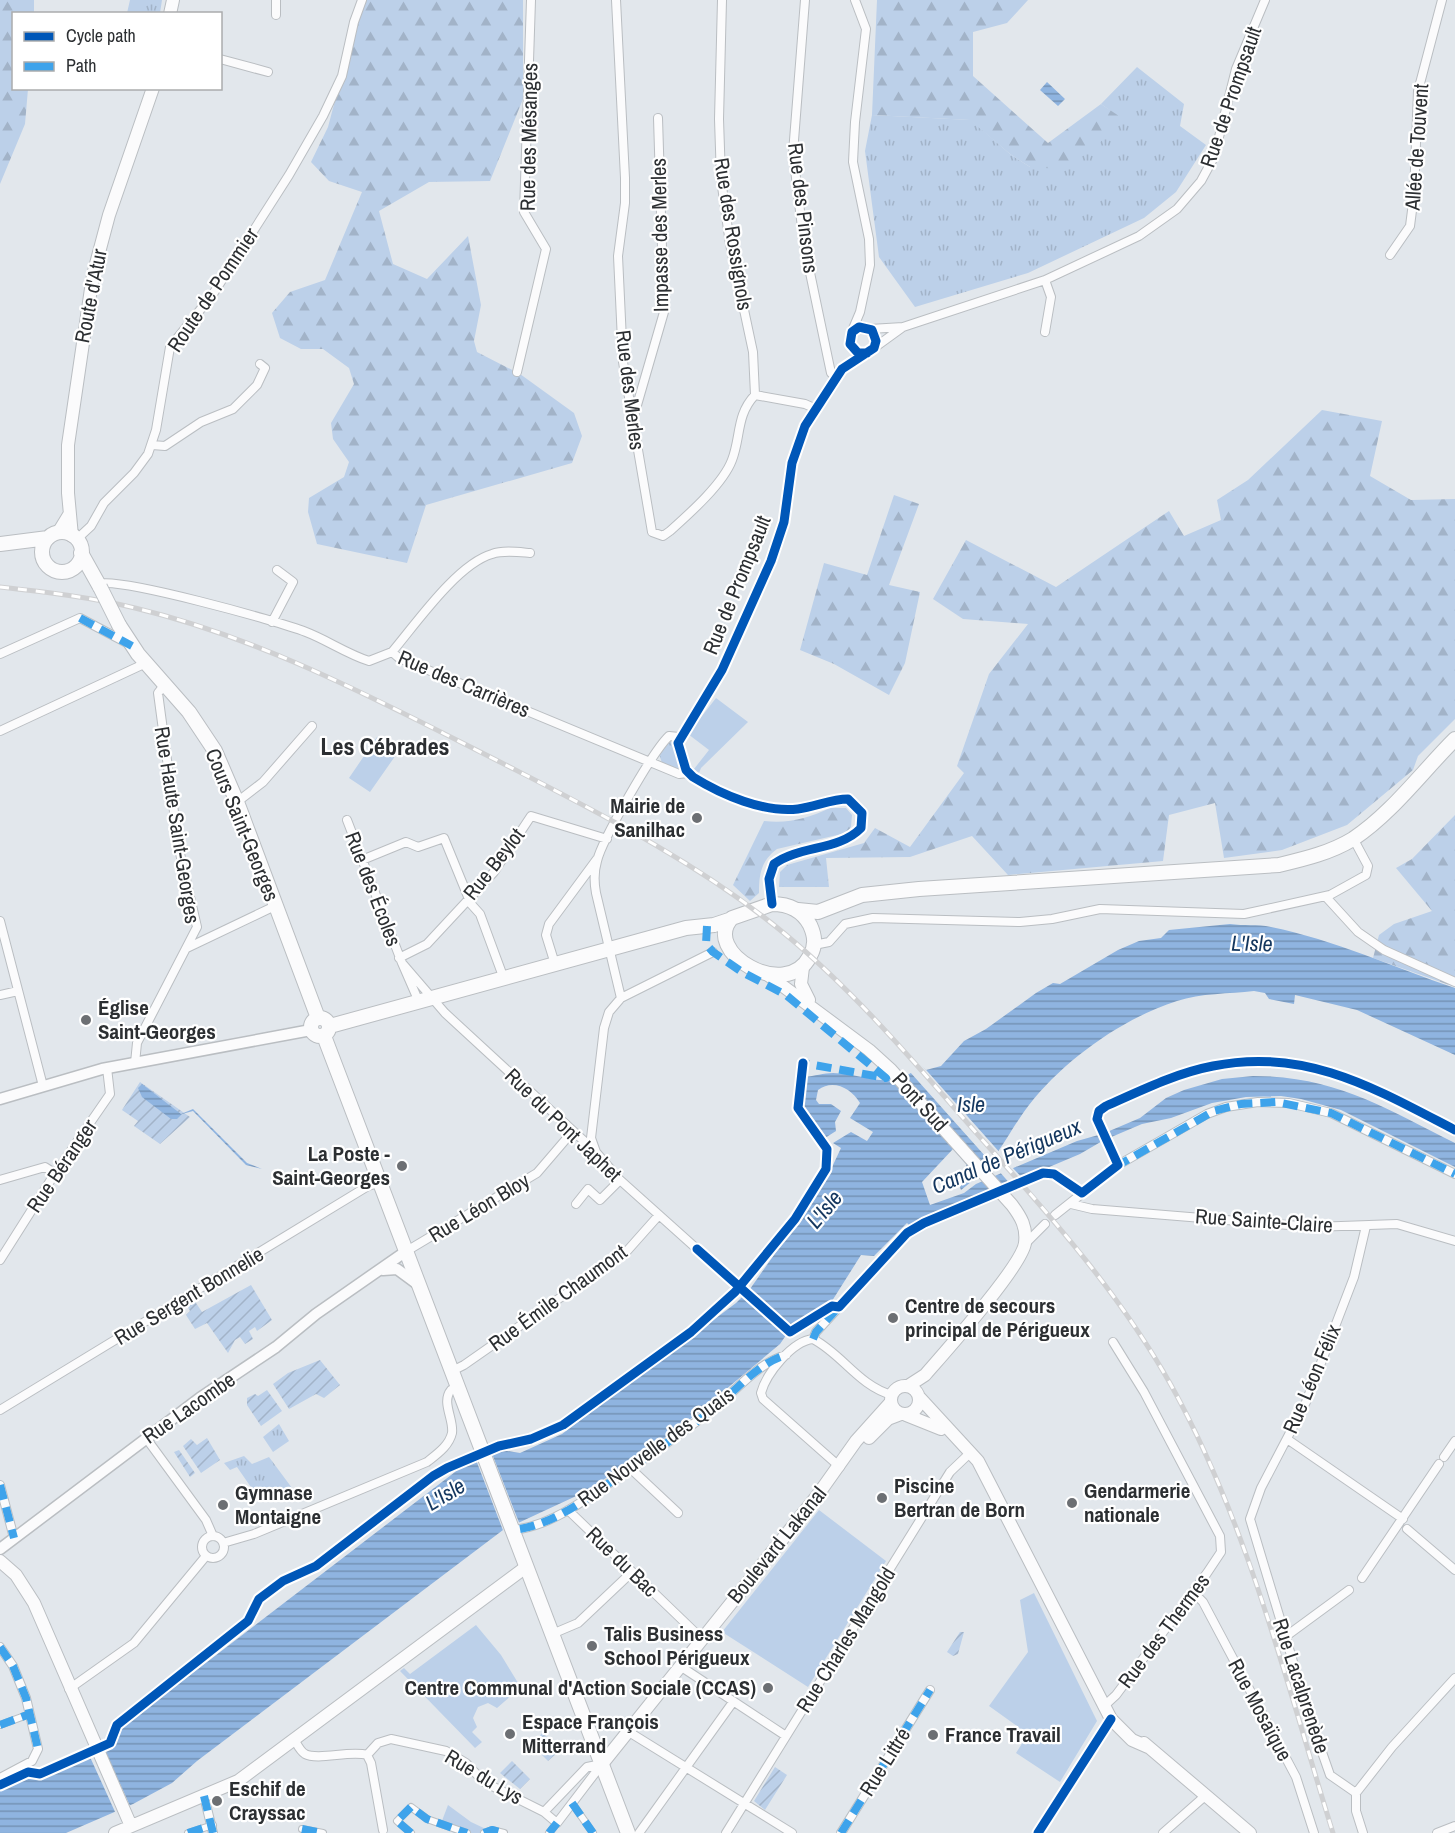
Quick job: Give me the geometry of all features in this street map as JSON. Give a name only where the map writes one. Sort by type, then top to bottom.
[{"type":"main road","name":"Route d'Atur","points":[[77,543],[70,511],[66,470],[69,431],[93,275],[109,214],[152,90]]},
{"type":"main road","points":[[46,564],[42,547],[65,523],[70,511]]},
{"type":"main road","points":[[3,544],[53,535],[77,543],[78,563],[70,570]]},
{"type":"main road","name":"Cours Saint-Georges","points":[[77,543],[132,646],[203,732],[215,751],[237,802],[456,1388],[628,1833]]},
{"type":"main road","points":[[3,544],[26,549],[54,570],[70,570],[86,574],[100,586]]},
{"type":"main road","points":[[321,1028],[686,928],[714,925],[742,912],[772,904],[818,912],[862,895],[919,889],[1279,865],[1334,849],[1353,838],[1393,804],[1455,739]]},
{"type":"main road","points":[[686,928],[707,932],[726,943],[735,957],[768,975],[784,975],[803,967],[814,939],[830,914],[862,895]]},
{"type":"main road","points":[[798,910],[814,939]]},
{"type":"main road","points":[[726,943],[725,932],[729,920]]},
{"type":"main road","name":"Pont Sud","points":[[803,967],[802,989],[817,1010]]},
{"type":"main road","name":"Pont Sud","points":[[768,975],[869,1050],[891,1070],[1012,1205],[1024,1224],[1025,1244]]},
{"type":"main road","points":[[961,1441],[924,1420],[894,1410],[892,1399],[897,1389],[908,1386],[926,1375],[1014,1267],[1025,1244]]},
{"type":"main road","points":[[904,1414],[918,1407],[926,1375]]},
{"type":"main road","points":[[908,1386],[919,1396],[930,1412],[971,1452],[1111,1719],[1133,1732],[1250,1833]]},
{"type":"main road","name":"Boulevard Lakanal","points":[[840,1467],[856,1441],[892,1399]]},
{"type":"main road","name":"Boulevard Lakanal","points":[[602,1764],[840,1467],[880,1426],[904,1414]]},
{"type":"main road","points":[[0,1561],[16,1575],[34,1603],[69,1689],[130,1825]]},
{"type":"main road","points":[[115,1833],[237,1781],[526,1567]]},
{"type":"street","points":[[276,0],[276,15]]},
{"type":"street","name":"Route de Pommier","points":[[77,543],[91,526],[104,503],[134,473],[152,445],[170,347],[213,294],[289,175],[323,116],[342,76],[352,29],[362,0]]},
{"type":"street","name":"Rue des Mésanges","points":[[517,372],[546,249],[524,212],[531,0]]},
{"type":"street","name":"Rue des Merles","points":[[616,0],[625,178],[625,203],[618,256],[623,362],[650,528],[657,535],[663,536],[678,524],[726,472],[733,460],[744,409],[755,395]]},
{"type":"street","name":"Rue des Rossignols","points":[[722,0],[719,119],[722,179],[730,244],[753,352],[755,395]]},
{"type":"street","name":"Rue des Pinsons","points":[[805,0],[793,153],[804,244],[831,373],[836,377]]},
{"type":"street","points":[[855,0],[866,29],[855,122],[853,162],[870,250],[868,279],[849,344],[858,353],[870,351],[876,337],[868,328],[860,312]]},
{"type":"street","name":"Rue de Prompsault","points":[[868,328],[903,327],[1045,280],[1147,231],[1177,209],[1201,181],[1214,157],[1223,131],[1236,69],[1265,0]]},
{"type":"street","name":"Allée de Touvent","points":[[1390,255],[1410,226],[1414,195],[1418,91],[1442,0]]},
{"type":"street","points":[[222,60],[268,72]]},
{"type":"street","name":"Impasse des Merles","points":[[633,420],[664,312],[658,118]]},
{"type":"street","points":[[1045,280],[1051,297],[1045,333]]},
{"type":"street","points":[[852,332],[859,327],[868,328]]},
{"type":"street","name":"Rue de Prompsault","points":[[597,859],[649,761],[669,736],[680,736],[722,670],[761,584],[784,522],[797,445],[814,408],[842,369],[903,327]]},
{"type":"street","name":"Rue de Prompsault","points":[[842,369],[849,344]]},
{"type":"street","points":[[152,445],[165,446],[201,422],[233,409],[264,376],[265,368],[260,364]]},
{"type":"street","points":[[755,395],[805,404],[814,408]]},
{"type":"street","points":[[392,652],[451,583],[480,560],[494,553],[530,553]]},
{"type":"street","points":[[272,622],[293,582],[277,570]]},
{"type":"street","name":"Rue des Carrières","points":[[100,586],[110,582],[142,588],[272,622],[306,632],[373,662],[392,652],[399,658],[679,774],[688,773],[740,798],[781,811],[814,807],[837,799],[848,799],[857,806],[863,822],[855,834],[847,839],[783,857],[774,864],[769,879],[772,904]]},
{"type":"street","points":[[0,654],[80,618],[132,646]]},
{"type":"street","points":[[0,731],[146,663]]},
{"type":"street","name":"Rue Haute Saint-Georges","points":[[135,1063],[137,1043],[196,927],[179,849],[158,693],[165,684]]},
{"type":"street","points":[[237,802],[263,782],[312,726]]},
{"type":"street","points":[[680,736],[678,747],[688,773]]},
{"type":"street","name":"Rue Beylot","points":[[401,960],[427,944],[494,872],[531,816],[607,839]]},
{"type":"street","name":"Rue des Écoles","points":[[347,820],[401,960]]},
{"type":"street","points":[[362,860],[406,843],[418,847],[444,838],[468,898],[480,915],[504,979]]},
{"type":"street","points":[[814,939],[824,945],[830,942],[845,924],[873,918],[1020,922],[1052,919],[1100,909],[1244,914],[1326,897],[1354,883],[1369,871],[1353,838]]},
{"type":"street","points":[[597,859],[594,881],[596,893],[621,998]]},
{"type":"street","points":[[555,964],[546,935],[549,924],[588,867],[597,859]]},
{"type":"street","points":[[1326,897],[1358,932],[1383,950],[1455,982]]},
{"type":"street","points":[[186,948],[275,906]]},
{"type":"street","points":[[0,921],[43,1086]]},
{"type":"street","points":[[596,1152],[591,1138],[599,1050],[609,1012],[621,998],[713,952]]},
{"type":"street","points":[[401,960],[425,1000]]},
{"type":"street","points":[[401,960],[425,1000]]},
{"type":"street","points":[[0,995],[18,990]]},
{"type":"street","name":"Rue du Pont Japhet","points":[[425,1000],[445,1013],[596,1152],[620,1180],[697,1249]]},
{"type":"street","points":[[0,1099],[107,1068],[321,1028]]},
{"type":"street","name":"Rue Béranger","points":[[0,1260],[110,1094],[107,1068]]},
{"type":"street","points":[[1055,1215],[1118,1165],[1207,1114],[1226,1107],[1258,1102],[1289,1103],[1331,1113],[1455,1174]]},
{"type":"street","name":"Rue Léon Bloy","points":[[405,1252],[537,1173],[573,1131]]},
{"type":"street","points":[[0,1180],[45,1167],[56,1174]]},
{"type":"street","points":[[576,1204],[588,1189],[600,1200],[620,1180]]},
{"type":"street","name":"Rue Sergent Bonnelie","points":[[0,1410],[322,1215],[379,1183]]},
{"type":"street","points":[[892,1399],[863,1381],[813,1339],[816,1332],[907,1233],[924,1223],[992,1195]]},
{"type":"street","name":"Rue Sainte-Claire","points":[[1071,1204],[1092,1209],[1282,1225],[1397,1224],[1455,1241]]},
{"type":"street","name":"Rue Émile Chaumont","points":[[450,1372],[464,1365],[627,1251],[659,1215]]},
{"type":"street","points":[[1025,1244],[1045,1224]]},
{"type":"street","name":"Rue Léon Félix","points":[[1251,1527],[1252,1510],[1256,1499],[1306,1402],[1354,1277],[1366,1226]]},
{"type":"street","name":"Rue Lacombe","points":[[0,1549],[146,1438],[405,1252]]},
{"type":"street","points":[[380,1271],[397,1269],[417,1283]]},
{"type":"street","name":"Rue Nouvelle des Quais","points":[[520,1529],[533,1527],[568,1510],[686,1431],[767,1363],[786,1355],[806,1340],[813,1339]]},
{"type":"street","name":"Rue des Thermes","points":[[1103,1707],[1116,1695],[1194,1593],[1221,1552],[1220,1536],[1144,1392],[1113,1342]]},
{"type":"street","points":[[786,1355],[762,1388],[763,1399],[840,1467]]},
{"type":"street","points":[[146,1438],[206,1520],[213,1536],[224,1543],[242,1539],[427,1462],[444,1449],[450,1438],[452,1431],[447,1399],[451,1390],[456,1388]]},
{"type":"street","points":[[1287,1439],[1403,1519]]},
{"type":"street","points":[[1362,1578],[1455,1441]]},
{"type":"street","name":"Rue Charles Mangold","points":[[726,1833],[950,1472],[971,1452]]},
{"type":"street","points":[[630,1468],[678,1513]]},
{"type":"street","points":[[0,1485],[14,1538]]},
{"type":"street","name":"Rue du Bac","points":[[568,1510],[702,1639]]},
{"type":"street","name":"Rue Lacalprenède","points":[[1251,1527],[1330,1775],[1356,1792]]},
{"type":"street","points":[[1407,1529],[1455,1570]]},
{"type":"street","points":[[213,1536],[203,1542],[202,1549],[206,1556],[213,1558],[220,1556],[224,1550],[224,1543]]},
{"type":"street","points":[[69,1689],[122,1653],[142,1635],[206,1556]]},
{"type":"street","points":[[552,1634],[578,1623],[632,1572]]},
{"type":"street","points":[[1285,1637],[1349,1590]]},
{"type":"street","name":"Rue Mosaïque","points":[[1194,1593],[1203,1602],[1296,1776],[1314,1833]]},
{"type":"street","points":[[0,1647],[13,1666],[30,1714],[38,1749],[32,1761],[0,1778]]},
{"type":"street","points":[[680,1666],[786,1736]]},
{"type":"street","points":[[1363,1833],[1356,1811],[1356,1792],[1392,1747],[1455,1678]]},
{"type":"street","name":"Rue Littré","points":[[841,1833],[930,1690]]},
{"type":"street","points":[[639,1833],[734,1702]]},
{"type":"street","points":[[0,1725],[30,1714]]},
{"type":"street","points":[[1038,1833],[1111,1719]]},
{"type":"street","points":[[629,1732],[792,1833]]},
{"type":"street","points":[[294,1739],[302,1752],[311,1756],[348,1753],[366,1755],[371,1763],[383,1830]]},
{"type":"street","name":"Rue du Lys","points":[[366,1755],[378,1743],[392,1739],[433,1748],[458,1757],[493,1787],[544,1812],[557,1823]]},
{"type":"street","points":[[549,1833],[602,1764]]},
{"type":"street","points":[[544,1812],[587,1767],[602,1764]]},
{"type":"street","points":[[188,1833],[213,1829],[204,1796]]},
{"type":"street","points":[[1163,1833],[1205,1796]]},
{"type":"street","points":[[572,1803],[592,1833]]},
{"type":"street","points":[[411,1833],[397,1821],[411,1807],[427,1819],[467,1833]]},
{"type":"street","points":[[1437,1833],[1455,1826]]},
{"type":"street","points":[[302,1829],[323,1833]]},
{"type":"street","points":[[484,1833],[492,1830],[504,1833]]},
{"type":"green space","points":[[0,0],[34,0],[34,12],[12,12],[12,90],[28,90],[25,124],[0,184]]},
{"type":"green space","points":[[130,0],[162,0],[160,12],[127,12]]},
{"type":"green space","points":[[366,0],[523,0],[523,99],[490,181],[429,182],[379,211],[393,264],[427,279],[468,236],[481,305],[474,341],[477,352],[520,374],[574,413],[582,436],[572,463],[426,505],[407,563],[317,544],[308,512],[309,498],[344,477],[349,462],[333,439],[331,423],[354,384],[349,368],[323,349],[301,349],[280,338],[272,313],[290,292],[325,280],[362,192],[329,181],[311,162],[328,127],[354,29]]},
{"type":"green space","points":[[877,0],[1028,0],[1007,23],[973,32],[973,76],[1048,143],[1101,104],[1119,116],[1097,147],[1060,169],[1030,167],[1010,154],[970,120],[872,115]]},
{"type":"green space","points":[[1137,67],[1184,104],[1180,126],[1206,145],[1176,192],[1144,218],[1028,273],[915,307],[879,257],[865,151],[872,115],[971,120],[1010,154],[1030,167],[1118,116],[1101,104]]},
{"type":"green space","points":[[1322,410],[1382,421],[1370,476],[1411,500],[1455,499],[1455,719],[1418,756],[1413,770],[1347,825],[1282,850],[1224,858],[1215,803],[1169,815],[1163,861],[1008,875],[972,836],[910,857],[826,858],[829,887],[779,887],[780,872],[787,865],[864,843],[875,828],[910,847],[964,773],[957,766],[989,674],[1028,624],[963,619],[933,599],[966,540],[1056,587],[1169,511],[1184,536],[1221,520],[1217,500],[1248,480]]},
{"type":"green space","points":[[894,495],[919,504],[889,585],[920,592],[905,663],[889,695],[834,664],[800,650],[824,563],[867,575]]},
{"type":"green space","points":[[716,698],[748,722],[701,768],[699,773],[694,769],[709,750],[688,734]]},
{"type":"green space","points":[[377,737],[398,752],[370,792],[349,778]]},
{"type":"green space","points":[[671,741],[681,768],[676,769],[662,763],[659,754]]},
{"type":"green space","points":[[830,808],[846,808],[852,815],[851,827],[846,833],[777,849],[764,863],[760,874],[759,893],[750,901],[733,885],[764,821],[782,822],[798,819]]},
{"type":"green space","points":[[1455,815],[1455,987],[1373,958],[1379,935],[1394,924],[1432,911],[1396,868],[1412,859]]},
{"type":"green space","points":[[140,1082],[190,1117],[160,1144],[134,1126],[138,1121],[122,1110]]},
{"type":"green space","points":[[251,1285],[272,1320],[257,1331],[255,1327],[249,1331],[253,1339],[245,1344],[240,1337],[235,1340],[228,1353],[207,1323],[195,1329],[186,1315],[190,1311],[186,1304],[194,1300],[202,1312]]},
{"type":"green space","points":[[320,1360],[340,1385],[324,1398],[316,1394],[289,1409],[273,1384],[288,1373]]},
{"type":"green space","points":[[267,1390],[282,1411],[261,1426],[247,1405],[247,1398],[255,1394],[258,1396]]},
{"type":"green space","points":[[279,1424],[289,1441],[273,1452],[263,1437]]},
{"type":"green space","points":[[207,1438],[220,1460],[201,1473],[183,1446],[191,1439],[197,1445]]},
{"type":"green space","points":[[179,1450],[195,1473],[190,1477],[174,1452]]},
{"type":"green space","points":[[244,1456],[252,1464],[269,1457],[292,1488],[264,1499],[259,1491],[255,1493],[237,1467],[230,1470],[224,1463]]},
{"type":"green space","points":[[819,1510],[886,1561],[808,1687],[722,1632]]},
{"type":"green space","points":[[1034,1593],[1097,1721],[1060,1782],[1016,1753],[1028,1734],[989,1706],[1028,1652],[1020,1600]]},
{"type":"green space","points":[[476,1625],[501,1655],[526,1696],[511,1696],[497,1708],[488,1703],[478,1707],[473,1718],[477,1727],[472,1732],[482,1742],[475,1748],[400,1671],[404,1668],[410,1674]]},
{"type":"green space","points":[[960,1632],[964,1632],[958,1654],[953,1656],[947,1652]]},
{"type":"green space","points":[[543,1732],[558,1752],[548,1761],[532,1745]]},
{"type":"green space","points":[[512,1761],[530,1779],[520,1789],[500,1773]]},
{"type":"green space","points":[[775,1767],[787,1775],[765,1810],[754,1801]]},
{"type":"green space","points":[[448,1805],[471,1822],[488,1830],[487,1833],[454,1833],[440,1826]]},
{"type":"water","points":[[1047,82],[1065,99],[1058,106],[1040,90]]},
{"type":"water","name":"Isle","points":[[1230,924],[1266,926],[1295,932],[1364,954],[1455,988],[1455,1055],[1357,1010],[1295,995],[1294,1004],[1269,999],[1265,993],[1254,991],[1196,996],[1177,1001],[1136,1018],[1096,1043],[1059,1072],[1029,1105],[992,1160],[961,1190],[958,1182],[968,1177],[966,1164],[953,1149],[922,1182],[930,1205],[964,1193],[976,1184],[1077,1141],[1102,1134],[1104,1140],[1080,1154],[980,1196],[966,1199],[909,1225],[907,1223],[874,1256],[861,1255],[832,1301],[791,1328],[780,1344],[682,1426],[587,1491],[503,1530],[197,1761],[172,1783],[133,1804],[66,1833],[0,1833],[0,1790],[82,1752],[117,1731],[455,1472],[462,1460],[496,1446],[501,1450],[520,1453],[562,1434],[736,1303],[750,1289],[825,1182],[841,1148],[833,1143],[851,1132],[867,1141],[873,1132],[850,1118],[860,1103],[852,1093],[836,1085],[830,1085],[818,1090],[816,1100],[819,1104],[831,1104],[841,1111],[835,1122],[836,1131],[825,1138],[818,1134],[802,1113],[805,1077],[833,1073],[889,1080],[900,1078],[921,1065],[926,1070],[941,1066],[964,1041],[986,1029],[1036,993],[1053,983],[1060,984],[1118,950],[1139,941],[1161,938],[1169,930]]},
{"type":"water","points":[[1253,1076],[1282,1077],[1309,1082],[1334,1088],[1382,1106],[1455,1143],[1455,1167],[1341,1110],[1281,1096],[1246,1097],[1212,1103],[1171,1118],[1142,1124],[1109,1138],[1107,1132],[1140,1118],[1166,1098],[1184,1090],[1222,1079]]},
{"type":"water","points":[[142,1084],[181,1114],[193,1109],[247,1163],[262,1169],[246,1165],[193,1111],[182,1114],[177,1119],[171,1119],[142,1097],[138,1088]]},
{"type":"pier","points":[[919,1062],[1002,1155],[994,1166],[910,1072]]},
{"type":"pier","points":[[1011,1166],[1025,1181],[1012,1186],[998,1170]]},
{"type":"pier","points":[[489,1446],[520,1525],[504,1533],[473,1452]]},
{"type":"pier","points":[[99,1738],[131,1808],[116,1814],[85,1746]]},
{"type":"railway","points":[[0,587],[118,604],[183,621],[277,655],[323,675],[502,763],[648,841],[684,862],[752,908],[813,958],[890,1036],[1037,1202],[1086,1260],[1152,1352],[1198,1438],[1244,1548],[1333,1833]]},
{"type":"marked path","points":[[80,618],[132,646]]},
{"type":"marked path","points":[[707,926],[706,944],[713,952],[742,972],[786,995],[886,1078],[803,1063]]},
{"type":"marked path","points":[[1115,1167],[1214,1111],[1241,1104],[1276,1102],[1331,1113],[1455,1174]]},
{"type":"marked path","points":[[813,1339],[816,1332],[836,1310]]},
{"type":"marked path","points":[[520,1529],[549,1520],[590,1496],[673,1439],[717,1406],[758,1370],[786,1355]]},
{"type":"marked path","points":[[0,1485],[14,1538]]},
{"type":"marked path","points":[[0,1647],[13,1666],[26,1698],[38,1749]]},
{"type":"marked path","points":[[841,1833],[930,1690]]},
{"type":"marked path","points":[[0,1725],[30,1714]]},
{"type":"marked path","points":[[204,1796],[213,1833]]},
{"type":"marked path","points":[[572,1803],[593,1833]]},
{"type":"marked path","points":[[411,1833],[397,1821],[411,1807],[427,1819],[467,1833]]},
{"type":"marked path","points":[[549,1833],[557,1823]]},
{"type":"marked path","points":[[188,1833],[213,1825]]},
{"type":"marked path","points":[[302,1829],[323,1833]]},
{"type":"marked path","points":[[484,1833],[492,1830],[504,1833]]},
{"type":"cycle path","points":[[772,904],[769,879],[774,864],[795,854],[842,841],[861,828],[862,813],[848,799],[785,810],[757,805],[730,796],[693,777],[686,770],[678,743],[722,670],[771,561],[784,522],[792,463],[805,426],[842,369],[874,348],[876,341],[872,330],[859,327],[852,332],[850,344],[858,353],[867,353]]},
{"type":"cycle path","points":[[697,1249],[790,1332],[832,1306],[839,1307],[907,1233],[924,1223],[1043,1173],[1054,1174],[1082,1193],[1118,1165],[1097,1119],[1099,1111],[1158,1083],[1213,1066],[1247,1062],[1279,1062],[1310,1067],[1339,1075],[1368,1087],[1455,1130]]},
{"type":"cycle path","points":[[0,1785],[28,1772],[40,1774],[110,1743],[117,1725],[248,1621],[259,1599],[283,1581],[316,1566],[433,1476],[447,1468],[499,1446],[531,1439],[563,1425],[691,1332],[735,1292],[795,1219],[826,1169],[827,1149],[798,1108],[803,1063]]},
{"type":"cycle path","points":[[1038,1833],[1111,1719]]},
{"type":"place","name":"Mairie de Sanilhac","points":[[697,818]]},
{"type":"place","name":"Église Saint-Georges","points":[[86,1020]]},
{"type":"place","name":"La Poste - Saint-Georges","points":[[402,1166]]},
{"type":"place","name":"Centre de secours principal de Périgueux","points":[[893,1318]]},
{"type":"place","name":"Piscine Bertran de Born","points":[[882,1498]]},
{"type":"place","name":"Gendarmerie nationale","points":[[1072,1503]]},
{"type":"place","name":"Gymnase Montaigne","points":[[223,1505]]},
{"type":"place","name":"Talis Business School Périgueux","points":[[592,1646]]},
{"type":"place","name":"Centre Communal d'Action Sociale (CCAS)","points":[[768,1688]]},
{"type":"place","name":"Espace François Mitterrand","points":[[510,1734]]},
{"type":"place","name":"France Travail","points":[[933,1735]]},
{"type":"place","name":"Eschif de Crayssac","points":[[217,1801]]},
{"type":"district","name":"Les Cébrades","points":[[385,747]]},
{"type":"water label","name":"L'Isle","points":[[1252,943]]},
{"type":"water label","name":"Canal de Périgueux","points":[[1006,1156]]},
{"type":"water label","name":"L'Isle","points":[[824,1209]]},
{"type":"water label","name":"L'Isle","points":[[445,1494]]}]
